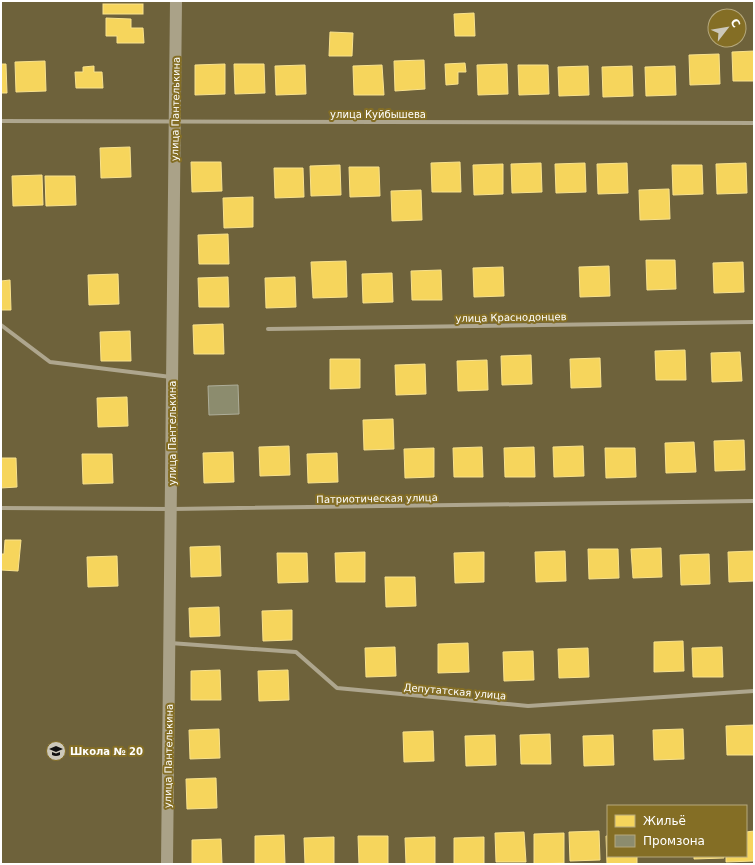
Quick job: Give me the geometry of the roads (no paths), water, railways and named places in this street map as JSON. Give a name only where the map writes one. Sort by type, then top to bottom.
[{"type":"main road","name":"улица Пантелькина","points":[[167,864],[172,509],[176,1]]},
{"type":"street","name":"улица Куйбышева","points":[[1,122],[175,121],[754,123]]},
{"type":"street","name":"улица Краснодонцев","points":[[268,329],[754,322]]},
{"type":"street","points":[[1,325],[50,362],[172,377]]},
{"type":"street","name":"Патриотическая улица","points":[[1,508],[172,509],[754,501]]},
{"type":"street","name":"Депутатская улица","points":[[170,642],[296,652],[337,688],[528,706],[754,691]]},
{"type":"place","name":"Школа № 20","points":[[56,751]]}]
